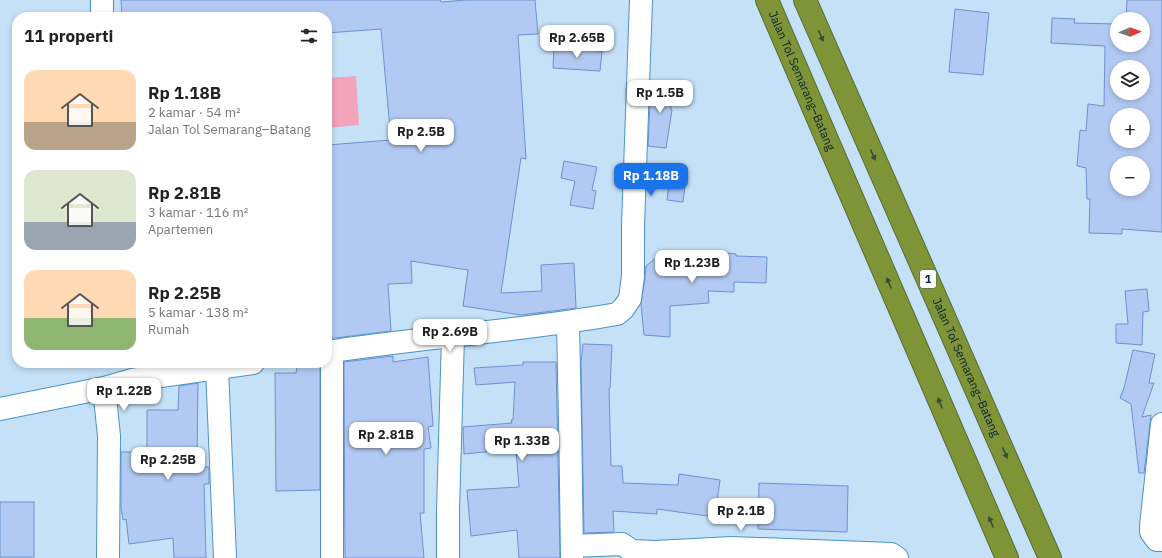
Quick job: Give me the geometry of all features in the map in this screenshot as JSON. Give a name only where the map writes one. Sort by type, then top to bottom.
[{"type":"highway","name":"Jalan Tol Semarang–Batang","points":[[767,0],[1007,558]]},
{"type":"highway","name":"Jalan Tol Semarang–Batang","points":[[805,0],[1050,558]]},
{"type":"street","points":[[102,0],[102,12]]},
{"type":"street","points":[[332,351],[568,323],[617,314],[623,309],[630,299],[633,276],[633,226],[641,0]]},
{"type":"street","points":[[568,323],[572,552],[622,544],[632,551],[655,552],[732,548],[891,554],[897,558]]},
{"type":"street","points":[[448,558],[453,336]]},
{"type":"street","points":[[0,409],[104,388],[132,380],[217,368],[225,558]]},
{"type":"street","points":[[330,368],[332,558]]},
{"type":"street","points":[[104,388],[109,436],[108,558]]},
{"type":"street","points":[[1162,424],[1151,532],[1157,540],[1162,540]]},
{"type":"shaded area","points":[[356,76],[359,125],[332,128],[332,78]]},
{"type":"building","points":[[121,0],[440,0],[441,2],[466,0],[535,0],[538,34],[518,35],[526,159],[521,158],[501,293],[542,291],[541,265],[574,263],[576,308],[521,315],[463,306],[468,270],[411,261],[412,283],[388,284],[391,331],[332,338],[332,145],[391,140],[381,29],[332,33],[332,12],[122,12]]},
{"type":"building","points":[[1127,0],[1162,0],[1162,232],[1122,229],[1122,234],[1089,233],[1090,199],[1087,199],[1086,168],[1077,166],[1080,130],[1086,131],[1088,104],[1104,106],[1105,46],[1051,43],[1052,18],[1075,19],[1074,23],[1110,24],[1110,52],[1150,52],[1150,12],[1126,12]]},
{"type":"building","points":[[955,9],[989,13],[983,75],[949,72]]},
{"type":"building","points":[[554,48],[602,51],[600,71],[553,68]]},
{"type":"building","points":[[651,82],[670,82],[672,110],[666,148],[648,146]]},
{"type":"building","points":[[564,161],[597,167],[592,190],[596,191],[593,209],[570,205],[575,181],[561,178]]},
{"type":"building","points":[[671,165],[687,167],[683,202],[667,200]]},
{"type":"building","points":[[717,252],[736,254],[736,256],[767,257],[766,283],[734,282],[734,292],[708,291],[709,303],[670,306],[670,337],[644,335],[641,304],[646,266],[657,257],[716,260]]},
{"type":"building","points":[[1147,289],[1149,311],[1143,312],[1142,345],[1116,343],[1116,324],[1128,324],[1125,291]]},
{"type":"building","points":[[583,344],[612,345],[609,388],[611,466],[622,466],[623,483],[678,485],[679,474],[720,480],[715,517],[657,509],[657,514],[613,511],[614,532],[584,533],[581,362]]},
{"type":"building","points":[[1133,350],[1155,354],[1149,383],[1154,383],[1142,417],[1151,415],[1144,473],[1139,473],[1131,404],[1120,398],[1124,388]]},
{"type":"building","points":[[393,356],[393,362],[428,357],[433,426],[428,427],[431,448],[424,449],[424,513],[420,513],[424,558],[345,558],[344,362]]},
{"type":"building","points":[[523,362],[556,362],[560,558],[519,558],[517,530],[471,536],[467,490],[519,487],[516,449],[464,454],[463,427],[512,423],[511,420],[513,420],[515,382],[476,385],[474,368],[523,365]]},
{"type":"building","points":[[297,368],[320,368],[320,490],[276,491],[275,373],[296,373]]},
{"type":"building","points":[[198,383],[197,455],[204,455],[204,467],[209,467],[209,484],[204,484],[206,558],[174,558],[173,538],[129,544],[126,519],[123,520],[121,508],[121,452],[147,452],[147,410],[178,410],[179,386]]},
{"type":"building","points":[[759,483],[848,486],[847,532],[758,529]]},
{"type":"building","points":[[0,502],[34,502],[34,557],[0,557]]}]
